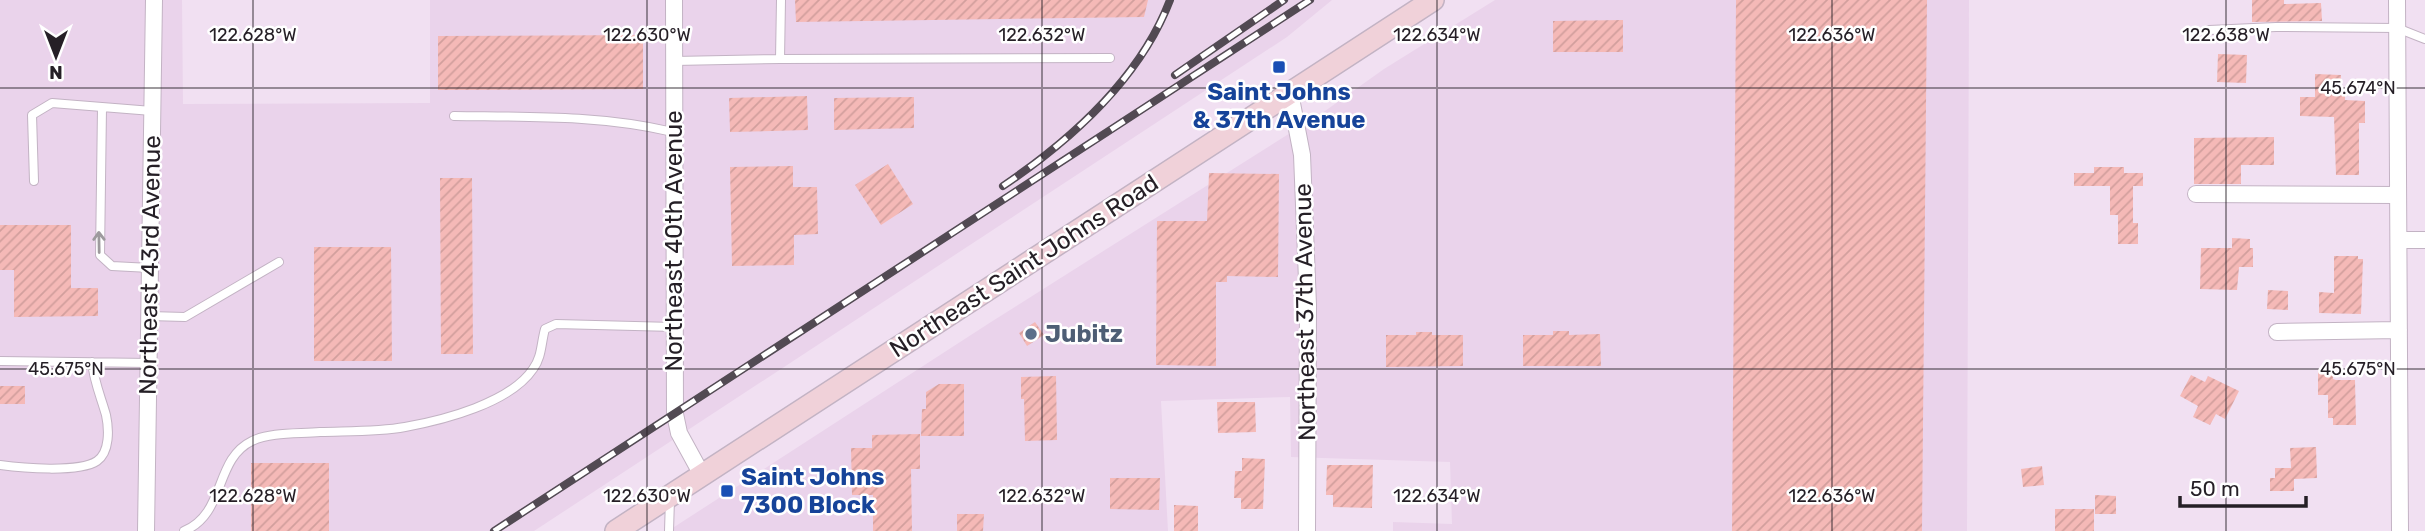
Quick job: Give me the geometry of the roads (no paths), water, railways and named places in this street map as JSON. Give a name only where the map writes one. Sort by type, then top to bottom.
[{"type":"main road","name":"Northeast Saint Johns Road","points":[[615,531],[1433,0]]},
{"type":"street","name":"Northeast 43rd Avenue","points":[[146,531],[154,0]]},
{"type":"street","name":"Northeast 40th Avenue","points":[[674,0],[676,426],[702,475]]},
{"type":"street","points":[[2397,0],[2400,531]]},
{"type":"street","name":"Northeast 37th Avenue","points":[[1290,93],[1302,155],[1308,305],[1307,531]]},
{"type":"street","points":[[2196,194],[2397,195]]},
{"type":"street","points":[[2400,240],[2425,240]]},
{"type":"street","points":[[2277,332],[2399,330]]},
{"type":"lane","points":[[780,60],[781,0]]},
{"type":"lane","points":[[2209,30],[2276,27],[2397,28],[2425,39]]},
{"type":"lane","points":[[674,61],[1110,58]]},
{"type":"lane","points":[[34,181],[32,115],[52,103],[152,111]]},
{"type":"lane","points":[[102,108],[100,256],[112,266],[150,268]]},
{"type":"lane","points":[[454,116],[588,118],[635,123],[673,132]]},
{"type":"lane","points":[[149,316],[185,317],[279,262]]},
{"type":"lane","points":[[184,531],[197,526],[211,509],[233,457],[254,440],[280,435],[404,428],[477,408],[517,387],[533,370],[542,354],[545,329],[556,324],[674,327]]},
{"type":"lane","points":[[0,361],[149,363]]},
{"type":"lane","points":[[0,465],[28,469],[82,466],[98,461],[106,451],[106,417],[93,380],[92,362]]},
{"type":"lane","points":[[668,531],[670,495]]},
{"type":"railway","points":[[1003,186],[1054,149],[1101,105],[1141,56],[1170,0]]},
{"type":"railway","points":[[1175,75],[1284,0]]},
{"type":"railway","points":[[494,531],[1310,0]]},
{"type":"place","name":"Saint Johns & 37th Avenue","points":[[1279,67]]},
{"type":"place","name":"Jubitz","points":[[1031,334]]},
{"type":"place","name":"Saint Johns 7300 Block","points":[[727,491]]}]
